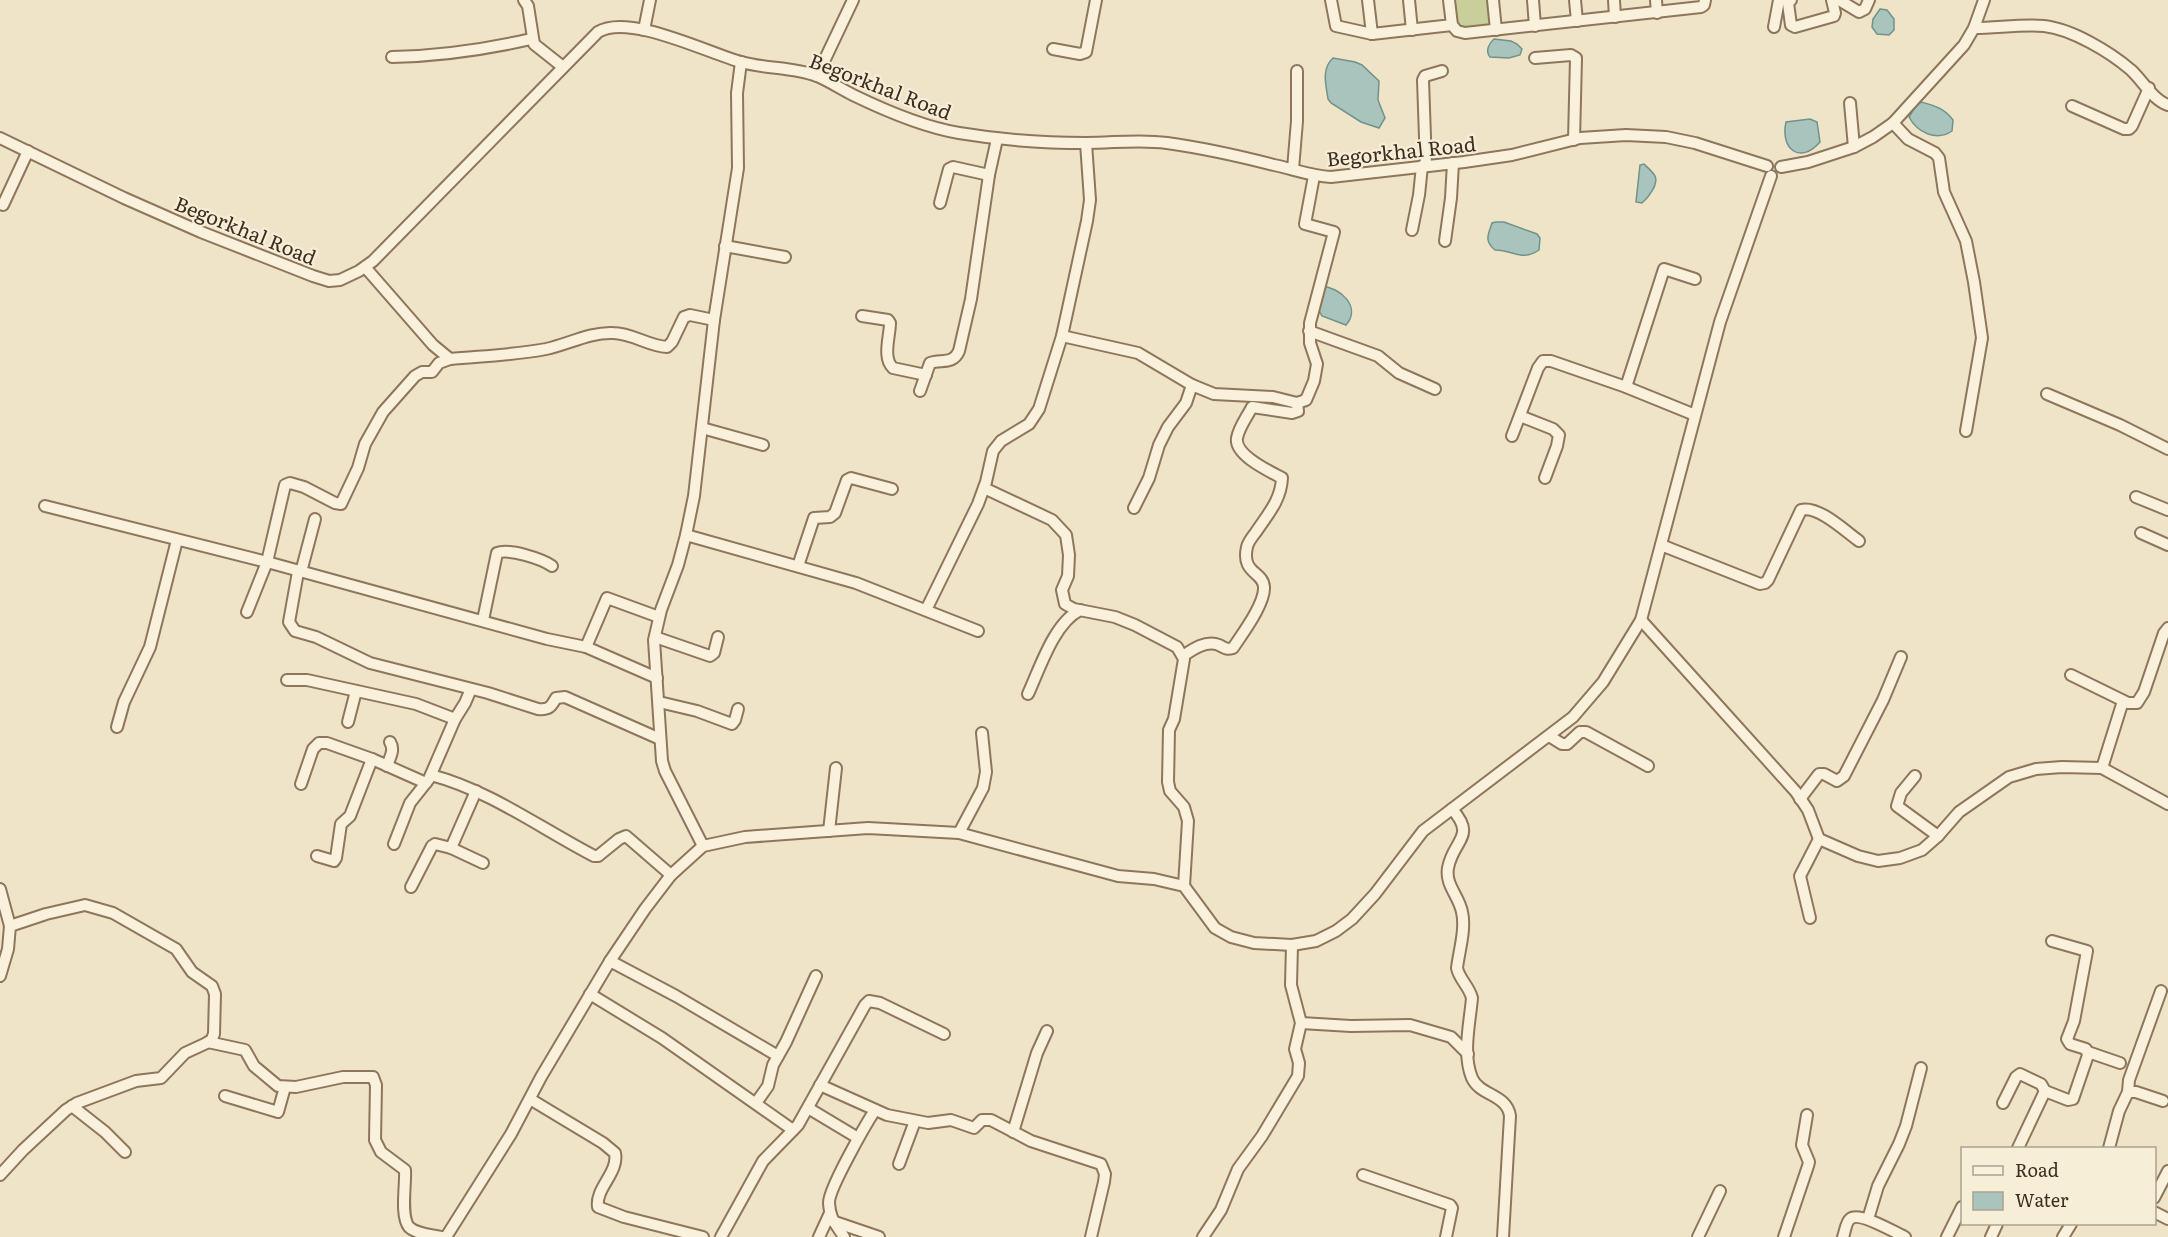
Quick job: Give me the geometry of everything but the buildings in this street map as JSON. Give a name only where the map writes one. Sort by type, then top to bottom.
[{"type":"street","points":[[524,0],[528,6],[531,39],[538,49],[563,67]]},
{"type":"street","points":[[644,30],[650,0]]},
{"type":"street","points":[[817,76],[853,0]]},
{"type":"street","points":[[1053,49],[1080,54],[1086,52],[1096,0]]},
{"type":"street","points":[[1331,0],[1336,26],[1372,34],[1452,25]]},
{"type":"street","points":[[1368,0],[1372,34]]},
{"type":"street","points":[[1409,0],[1412,30]]},
{"type":"street","points":[[1449,0],[1452,25],[1457,31],[1465,33],[1701,7],[1705,0]]},
{"type":"street","points":[[1493,0],[1497,30]]},
{"type":"street","points":[[1533,0],[1536,26]]},
{"type":"street","points":[[1575,0],[1577,21]]},
{"type":"street","points":[[1614,0],[1615,17]]},
{"type":"street","points":[[1656,0],[1657,13]]},
{"type":"street","points":[[1774,27],[1779,0]]},
{"type":"street","points":[[1791,0],[1788,3],[1791,25],[1795,27],[1834,16],[1832,0]]},
{"type":"street","points":[[1839,0],[1860,12],[1865,9],[1869,0]]},
{"type":"street","points":[[1850,103],[1854,147],[1893,123],[1964,45],[1974,28],[1984,0]]},
{"type":"street","points":[[1974,28],[2043,26],[2074,34],[2130,69],[2157,99],[2168,105]]},
{"type":"street","name":"Begorkhal Road","points":[[0,138],[191,228],[313,276],[329,280],[340,280],[365,267],[390,245],[563,67],[605,28],[613,27],[644,30],[741,62],[817,76],[874,105],[918,122],[957,133],[997,138],[1086,143],[1148,141],[1168,143],[1293,169],[1314,176],[1356,175],[1453,163],[1512,155],[1574,140],[1626,135],[1666,136],[1695,143],[1769,171],[1775,161],[1781,166],[1808,162],[1854,147]]},
{"type":"street","points":[[392,57],[478,51],[531,39]]},
{"type":"street","points":[[1535,58],[1571,55],[1576,58],[1574,140]]},
{"type":"street","points":[[703,846],[665,771],[660,753],[655,637],[659,617],[678,565],[694,496],[714,320],[738,168],[737,93],[741,62]]},
{"type":"street","points":[[1293,169],[1297,121],[1297,71]]},
{"type":"street","points":[[1412,230],[1424,166],[1424,81],[1425,76],[1429,73],[1442,71]]},
{"type":"street","points":[[2072,106],[2128,129],[2132,126],[2149,88]]},
{"type":"street","points":[[1893,123],[1908,139],[1935,153],[1939,158],[1944,192],[1966,241],[1982,338],[1966,431]]},
{"type":"street","points":[[920,391],[930,363],[952,360],[957,357],[959,351],[971,299],[989,176],[997,138]]},
{"type":"street","points":[[926,610],[975,512],[995,447],[1029,424],[1034,418],[1062,336],[1090,200],[1086,143]]},
{"type":"street","points":[[3,205],[28,151]]},
{"type":"street","points":[[1445,241],[1453,163]]},
{"type":"street","points":[[940,203],[949,169],[989,176]]},
{"type":"street","points":[[984,488],[1052,520],[1066,535],[1069,555],[1068,576],[1062,590],[1065,604],[1074,609],[1115,617],[1135,624],[1177,647],[1183,656],[1184,671],[1174,719],[1169,730],[1168,782],[1170,791],[1184,807],[1188,821],[1184,886],[1215,928],[1223,934],[1254,944],[1292,945],[1316,940],[1336,931],[1352,919],[1376,894],[1424,831],[1574,717],[1604,682],[1641,620],[1720,321],[1769,171]]},
{"type":"street","points":[[1062,336],[1138,354],[1192,385],[1214,394],[1273,398],[1298,403],[1306,400],[1317,371],[1309,331],[1334,232],[1305,224],[1314,176]]},
{"type":"street","points":[[725,246],[785,257]]},
{"type":"street","points":[[365,267],[433,345],[450,359]]},
{"type":"street","points":[[1626,387],[1664,268],[1695,279]]},
{"type":"street","points":[[247,612],[267,562],[285,485],[295,484],[341,504],[358,468],[365,444],[383,412],[419,373],[432,372],[440,363],[450,359],[535,351],[581,338],[612,333],[630,335],[647,343],[667,347],[672,342],[684,317],[690,315],[714,320]]},
{"type":"street","points":[[862,316],[890,322],[887,358],[889,365],[896,370],[926,375]]},
{"type":"street","points":[[1309,331],[1378,356],[1399,373],[1435,389]]},
{"type":"street","points":[[1512,436],[1538,368],[1543,361],[1551,361],[1626,387],[1695,416]]},
{"type":"street","points":[[1134,508],[1143,492],[1159,445],[1186,403],[1192,385]]},
{"type":"street","points":[[2047,394],[2120,424],[2168,449]]},
{"type":"street","points":[[1183,656],[1201,645],[1216,644],[1227,650],[1233,648],[1248,626],[1263,596],[1262,580],[1249,569],[1245,557],[1247,544],[1278,500],[1282,478],[1248,458],[1238,448],[1237,439],[1252,407],[1292,413],[1298,411],[1298,403]]},
{"type":"street","points":[[1520,416],[1553,429],[1559,435],[1545,478]]},
{"type":"street","points":[[702,428],[763,445]]},
{"type":"street","points":[[798,566],[814,518],[830,517],[835,513],[847,480],[851,478],[892,489]]},
{"type":"street","points":[[2136,497],[2168,510]]},
{"type":"street","points":[[45,506],[267,562],[547,639],[586,647],[657,678]]},
{"type":"street","points":[[1661,545],[1761,584],[1768,580],[1801,510],[1810,509],[1826,516],[1859,541]]},
{"type":"street","points":[[315,519],[299,572],[289,622],[296,631],[316,637],[370,663],[546,710],[556,698],[565,697],[660,739]]},
{"type":"street","points":[[2141,533],[2168,545]]},
{"type":"street","points":[[686,535],[856,583],[978,631]]},
{"type":"street","points":[[117,728],[124,702],[150,647],[177,540]]},
{"type":"street","points":[[483,620],[497,553],[508,551],[546,561],[552,566]]},
{"type":"street","points":[[586,647],[607,598],[659,617]]},
{"type":"street","points":[[1028,694],[1050,646],[1069,616],[1080,610]]},
{"type":"street","points":[[1641,620],[1800,799],[1808,810],[1819,839],[1858,856],[1878,861],[1900,858],[1922,850],[1959,812],[2009,777],[2036,769],[2102,768],[2168,804]]},
{"type":"street","points":[[2071,675],[2133,704],[2140,700],[2164,633],[2168,628]]},
{"type":"street","points":[[655,637],[710,656],[714,653],[718,637]]},
{"type":"street","points":[[1800,799],[1819,774],[1824,774],[1837,781],[1844,776],[1884,700],[1901,657]]},
{"type":"street","points":[[287,680],[307,680],[416,704],[455,719]]},
{"type":"street","points":[[394,844],[410,803],[429,779],[455,719],[471,689]]},
{"type":"street","points":[[348,722],[356,691]]},
{"type":"street","points":[[2102,768],[2123,701]]},
{"type":"street","points":[[658,702],[697,711],[732,724],[738,709]]},
{"type":"street","points":[[1549,736],[1565,744],[1580,732],[1586,732],[1648,766]]},
{"type":"street","points":[[959,833],[983,788],[986,772],[982,733]]},
{"type":"street","points":[[387,766],[393,747],[390,742]]},
{"type":"street","points":[[301,783],[313,749],[319,743],[327,743],[387,766],[476,791],[502,803],[594,856],[598,856],[626,836],[671,875]]},
{"type":"street","points":[[316,856],[331,861],[336,858],[341,824],[350,816],[372,759]]},
{"type":"street","points":[[829,831],[836,768]]},
{"type":"street","points":[[1915,776],[1901,793],[1897,806],[1938,836]]},
{"type":"street","points":[[451,848],[476,791]]},
{"type":"street","points":[[1452,809],[1461,819],[1464,830],[1448,868],[1448,880],[1462,909],[1457,968],[1459,975],[1471,991],[1472,998],[1468,1054],[1472,1078],[1478,1086],[1505,1102],[1510,1116],[1503,1237]]},
{"type":"street","points":[[446,1237],[511,1134],[610,961],[671,875],[703,846],[745,837],[868,828],[959,833],[1118,876],[1154,879],[1184,886]]},
{"type":"street","points":[[1810,918],[1800,876],[1819,839]]},
{"type":"street","points":[[411,887],[435,844],[451,848],[483,863]]},
{"type":"street","points":[[0,889],[10,926],[8,949],[0,976]]},
{"type":"street","points":[[0,1175],[60,1114],[72,1106],[136,1081],[161,1078],[185,1053],[208,1042],[214,1034],[214,990],[192,972],[180,952],[113,913],[85,905],[46,914],[10,926]]},
{"type":"street","points":[[2052,941],[2084,948],[2087,951],[2074,1021],[2067,1039],[2070,1044],[2120,1063]]},
{"type":"street","points":[[1203,1237],[1221,1210],[1238,1169],[1262,1136],[1298,1076],[1299,1063],[1295,1049],[1301,1023],[1291,985],[1292,945]]},
{"type":"street","points":[[610,961],[676,996],[778,1056]]},
{"type":"street","points":[[756,1103],[768,1086],[771,1070],[816,976]]},
{"type":"street","points":[[2110,1147],[2119,1112],[2128,1092],[2129,1080],[2161,991]]},
{"type":"street","points":[[590,994],[662,1038],[793,1130]]},
{"type":"street","points":[[721,1237],[762,1161],[793,1130],[808,1108],[869,1001],[880,1003],[944,1034]]},
{"type":"street","points":[[1301,1023],[1351,1026],[1410,1025],[1451,1037],[1468,1054]]},
{"type":"street","points":[[1013,1132],[1037,1053],[1047,1030]]},
{"type":"street","points":[[208,1042],[245,1050],[254,1066],[274,1084],[285,1087],[344,1077],[373,1077],[376,1085],[375,1140],[381,1152],[405,1170],[404,1205],[409,1227],[415,1231],[441,1237]]},
{"type":"street","points":[[2003,1103],[2016,1077],[2020,1074],[2042,1084],[2045,1091],[2068,1100],[2073,1099],[2088,1052]]},
{"type":"street","points":[[1868,1219],[1878,1186],[1906,1126],[1921,1068]]},
{"type":"street","points":[[820,1085],[887,1115],[915,1121],[935,1123],[947,1120],[974,1128],[982,1120],[988,1119],[1058,1151],[1097,1162],[1104,1168],[1104,1182],[1091,1237]]},
{"type":"street","points":[[225,1096],[278,1112],[285,1087]]},
{"type":"street","points":[[2019,1147],[2045,1091]]},
{"type":"street","points":[[2128,1092],[2136,1092],[2163,1101]]},
{"type":"street","points":[[530,1099],[603,1143],[615,1153],[615,1165],[597,1199],[598,1207],[624,1217],[703,1237]]},
{"type":"street","points":[[72,1106],[105,1132],[124,1152]]},
{"type":"street","points":[[808,1108],[858,1138]]},
{"type":"street","points":[[844,1237],[831,1217],[829,1204],[831,1194],[874,1110]]},
{"type":"street","points":[[1785,1237],[1809,1162],[1802,1145],[1807,1114]]},
{"type":"street","points":[[899,1164],[915,1121]]},
{"type":"street","points":[[2156,1194],[2168,1171]]},
{"type":"street","points":[[1363,1175],[1450,1205],[1452,1208],[1446,1237]]},
{"type":"street","points":[[1698,1237],[1720,1191]]},
{"type":"street","points":[[1947,1237],[1961,1209]]},
{"type":"street","points":[[819,1237],[831,1217]]},
{"type":"street","points":[[831,1217],[879,1237]]},
{"type":"street","points":[[1843,1237],[1848,1221],[1852,1217],[1868,1219],[1905,1237]]},
{"type":"green space","points":[[1455,0],[1490,0],[1493,26],[1458,29]]},
{"type":"water","points":[[1880,9],[1887,10],[1894,19],[1894,30],[1889,35],[1877,34],[1872,27],[1873,19]]},
{"type":"water","points":[[1494,39],[1517,44],[1522,49],[1520,55],[1509,58],[1490,57],[1488,47]]},
{"type":"water","points":[[1333,58],[1362,65],[1379,81],[1378,100],[1385,118],[1379,128],[1361,122],[1328,99],[1326,72]]},
{"type":"water","points":[[1921,102],[1943,110],[1953,120],[1952,131],[1940,136],[1927,134],[1917,127],[1909,117]]},
{"type":"water","points":[[1810,119],[1817,122],[1820,142],[1813,149],[1805,152],[1793,151],[1786,140],[1786,122]]},
{"type":"water","points":[[1644,164],[1655,176],[1656,183],[1642,203],[1636,202],[1640,165]]},
{"type":"water","points":[[1504,222],[1537,234],[1540,238],[1539,250],[1522,255],[1495,250],[1489,244],[1488,238],[1492,223]]},
{"type":"water","points":[[1321,286],[1335,290],[1347,299],[1352,311],[1346,325],[1322,316],[1318,309]]}]
